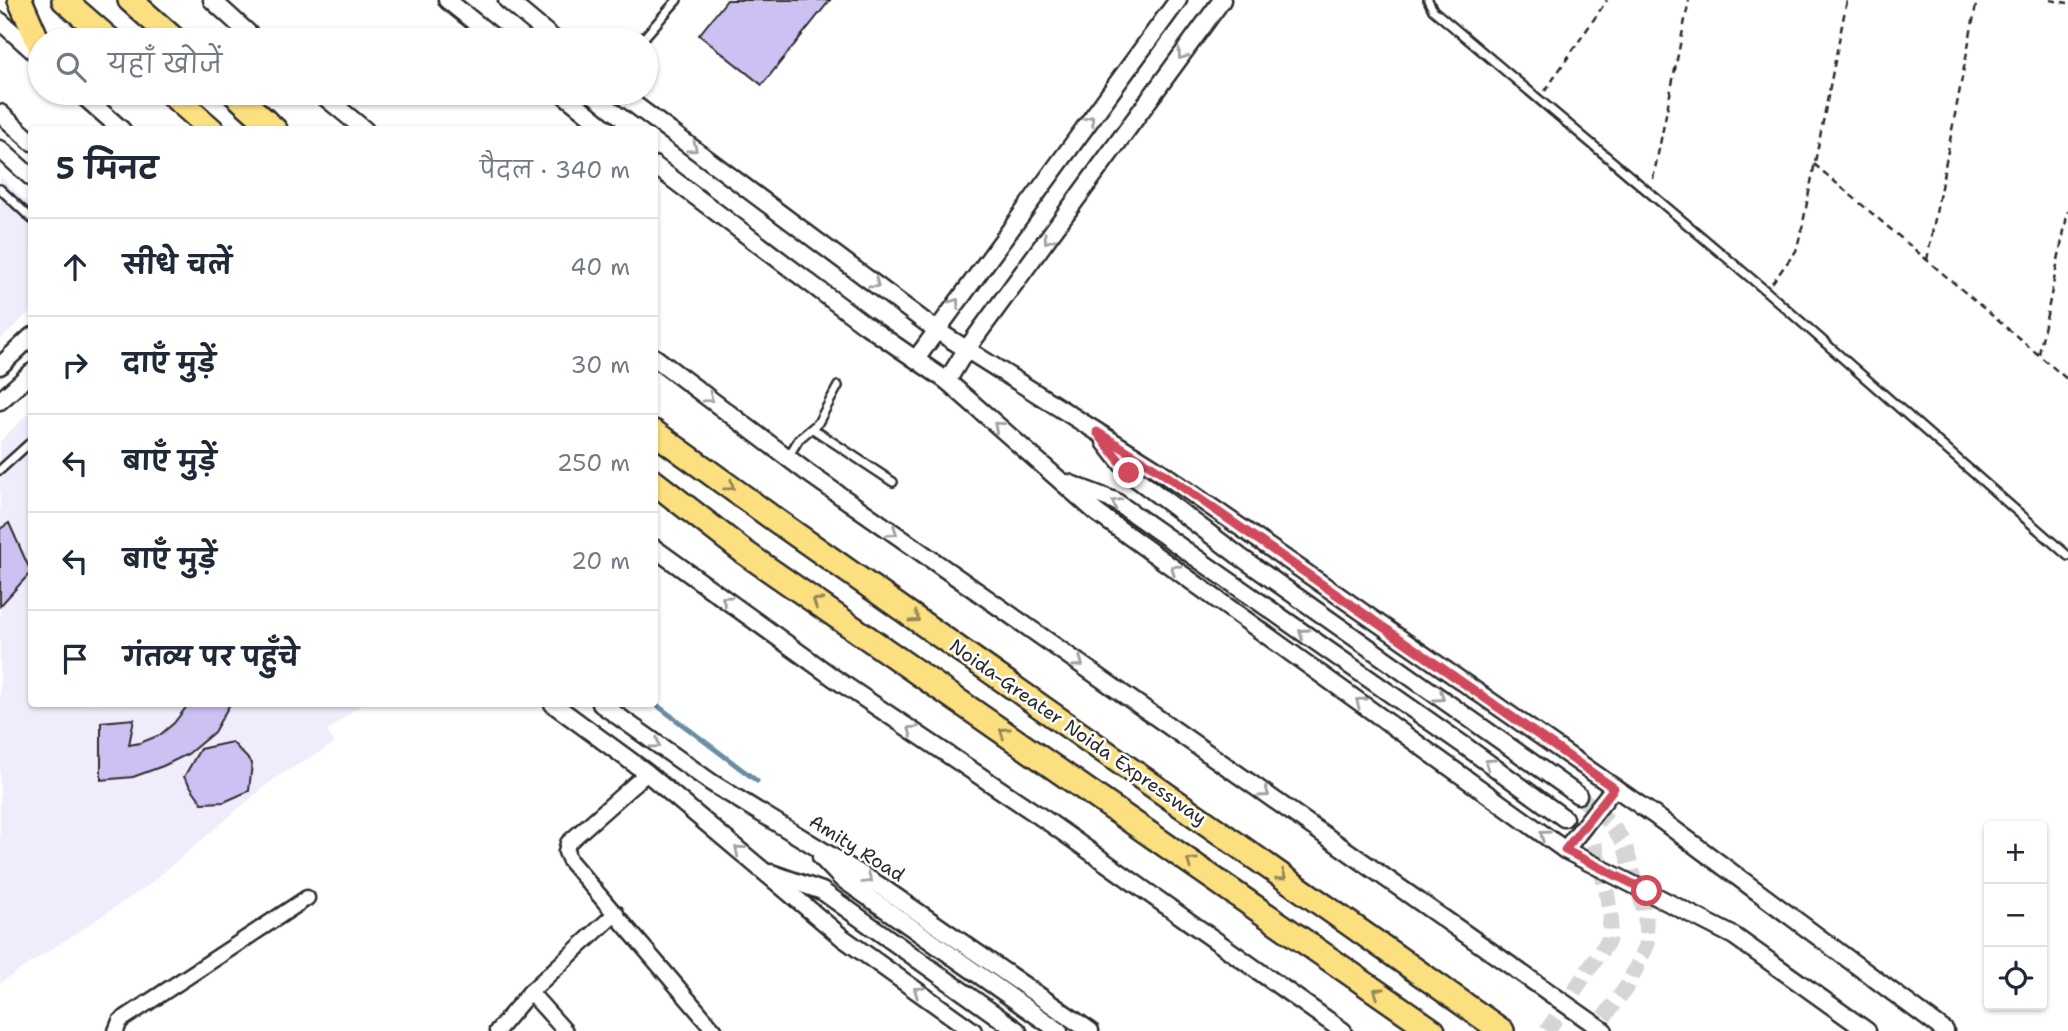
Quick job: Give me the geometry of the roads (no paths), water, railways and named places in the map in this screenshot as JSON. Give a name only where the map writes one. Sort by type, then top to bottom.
[{"type":"highway","points":[[20,0],[32,28]]},
{"type":"highway","points":[[64,0],[96,28]]},
{"type":"highway","points":[[130,0],[162,28]]},
{"type":"highway","points":[[184,105],[207,126]]},
{"type":"highway","points":[[247,105],[271,126]]},
{"type":"highway","name":"Noida-Greater Noida Expressway","points":[[658,435],[1502,1031]]},
{"type":"highway","points":[[658,485],[744,552],[1433,1031]]},
{"type":"street","points":[[212,0],[243,28]]},
{"type":"street","points":[[447,0],[482,28]]},
{"type":"street","points":[[507,0],[541,28]]},
{"type":"street","points":[[916,359],[1178,0]]},
{"type":"street","points":[[947,381],[1222,0]]},
{"type":"street","points":[[0,21],[28,47]]},
{"type":"street","points":[[94,105],[117,126]]},
{"type":"street","points":[[335,105],[360,126]]},
{"type":"street","points":[[577,105],[603,126]]},
{"type":"street","points":[[635,105],[936,330],[1161,472],[1657,817],[1945,1031]]},
{"type":"street","points":[[0,113],[28,138]]},
{"type":"street","points":[[0,149],[28,174]]},
{"type":"street","points":[[658,168],[864,324],[947,381],[1097,513],[1565,850],[1734,936],[1867,1031]]},
{"type":"street","points":[[0,366],[28,340]]},
{"type":"street","points":[[658,360],[787,458],[1604,1031]]},
{"type":"street","points":[[0,401],[28,376]]},
{"type":"street","points":[[1097,432],[1129,473],[1228,548],[1578,795]]},
{"type":"street","points":[[1060,480],[1115,501],[1564,818]]},
{"type":"street","points":[[658,551],[834,678],[1050,823],[1343,1031]]},
{"type":"street","points":[[557,707],[647,773],[843,938],[973,1031]]},
{"type":"street","name":"Amity Road","points":[[605,707],[712,783],[880,886],[1090,1031]]},
{"type":"street","points":[[647,773],[568,844],[566,852],[570,861],[715,1031]]},
{"type":"street","points":[[1565,850],[1614,788]]},
{"type":"street","points":[[804,840],[841,878],[1059,1031]]},
{"type":"street","points":[[762,870],[822,891],[1018,1031]]},
{"type":"street","points":[[116,1031],[120,1021],[307,898]]},
{"type":"street","points":[[497,1031],[530,992],[616,913]]},
{"type":"street","points":[[530,992],[565,1031]]},
{"type":"lane","points":[[652,28],[677,0]]},
{"type":"lane","points":[[1428,0],[1433,10],[1766,291],[2068,556]]},
{"type":"lane","points":[[0,189],[28,215]]},
{"type":"lane","points":[[787,458],[799,439],[818,423],[838,386]]},
{"type":"lane","points":[[813,429],[893,482]]},
{"type":"lane","points":[[0,470],[28,445]]},
{"type":"waterway","points":[[658,706],[757,781]]},
{"type":"tunnel","points":[[1578,795],[1609,822],[1623,841],[1645,912],[1647,945],[1628,985],[1594,1031]]},
{"type":"tunnel","points":[[1547,1031],[1608,941],[1611,918],[1594,843],[1564,818]]}]
